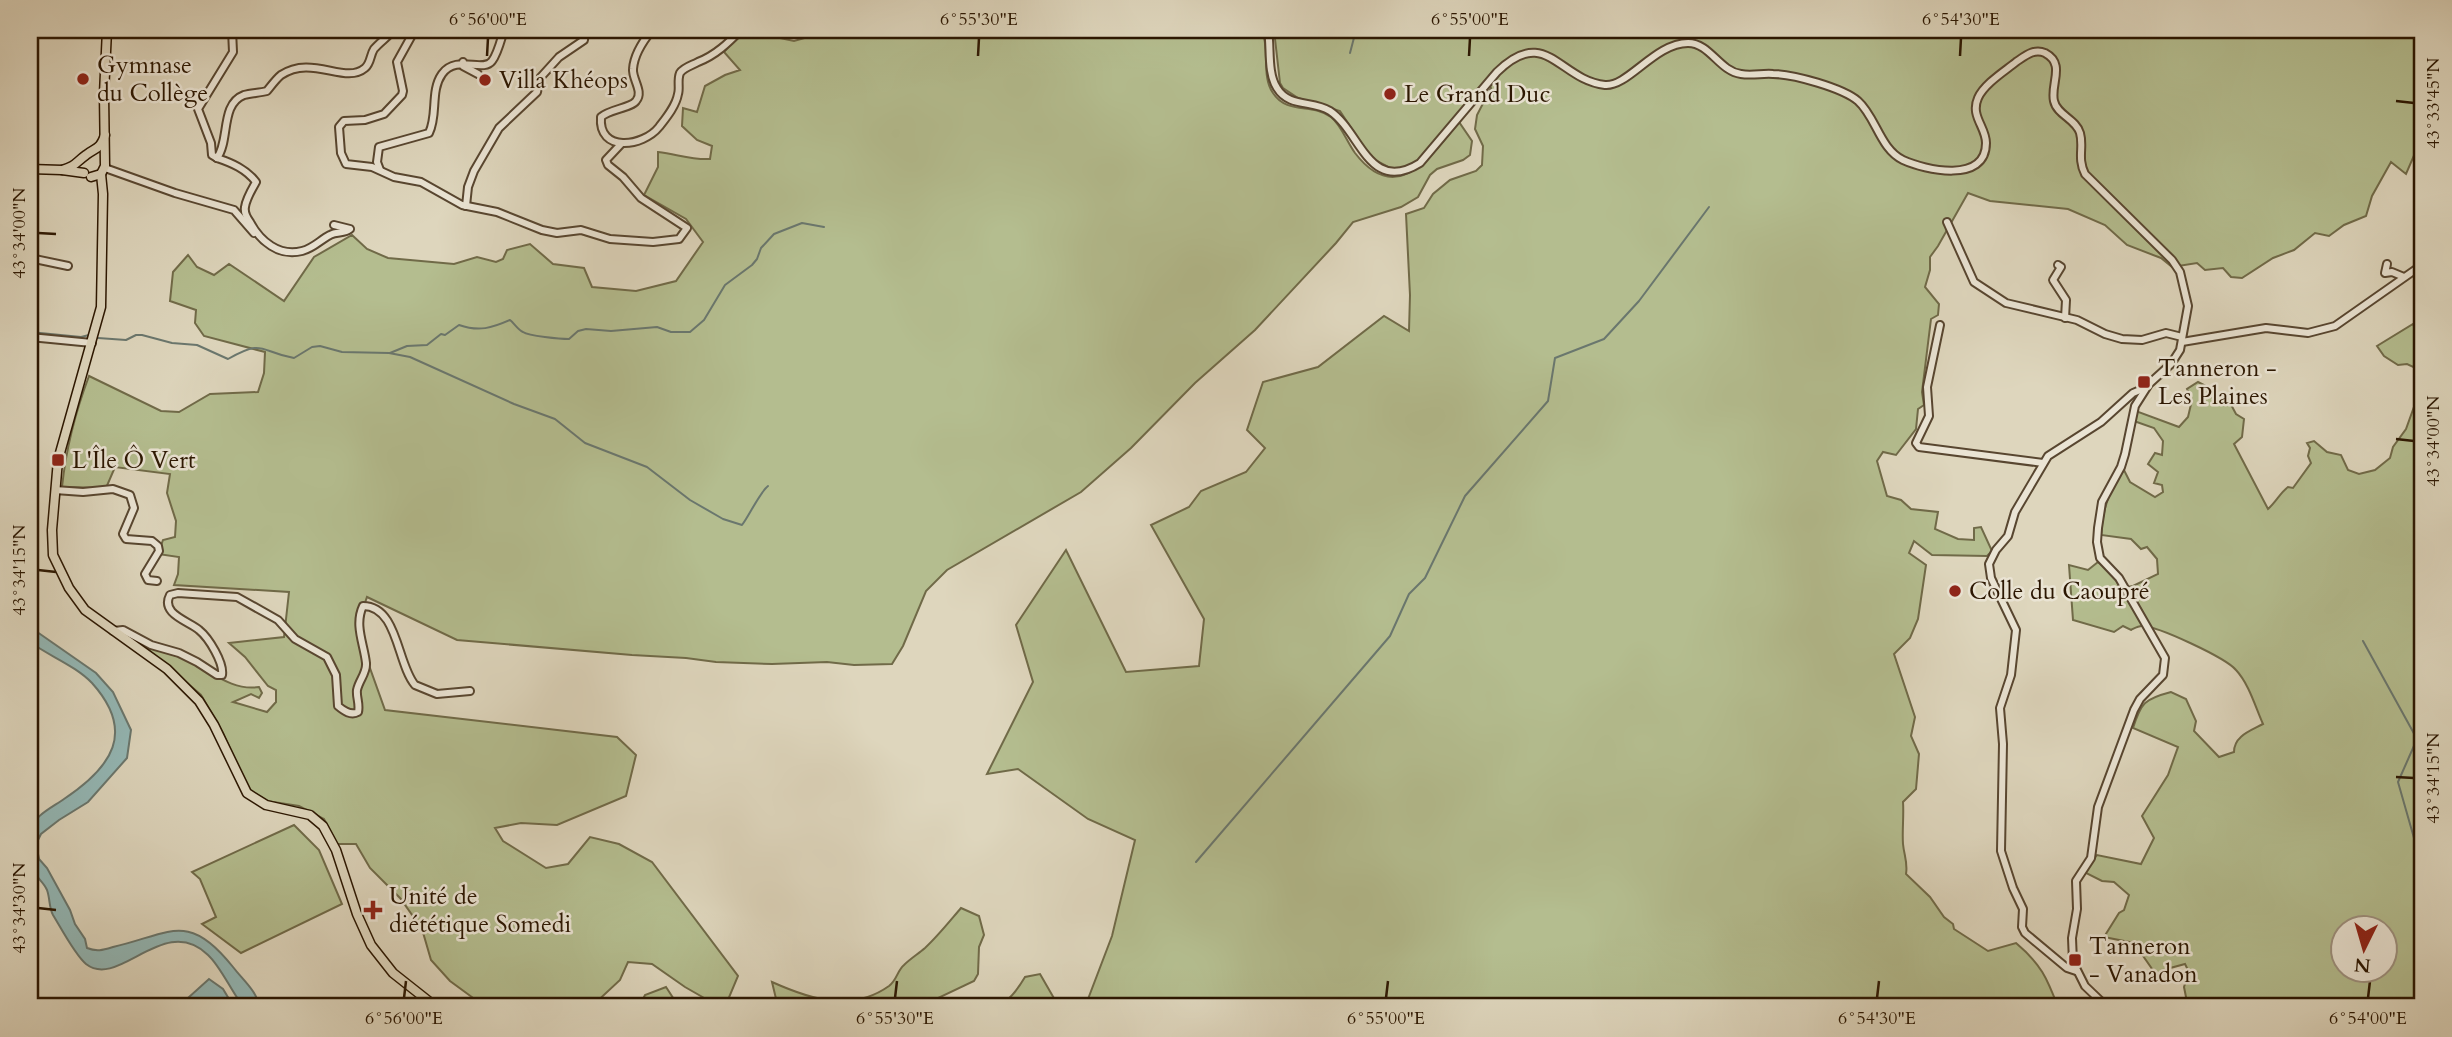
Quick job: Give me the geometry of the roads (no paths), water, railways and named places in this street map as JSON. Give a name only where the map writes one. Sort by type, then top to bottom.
[{"type":"main road","points":[[107,30],[101,307],[58,460],[52,530],[53,555],[69,588],[85,610],[167,669],[200,701],[247,793],[266,805],[310,815],[323,826],[336,850],[357,914],[371,945],[393,973],[436,1007]]},
{"type":"main road","points":[[62,170],[73,167],[86,155],[93,153],[101,144],[106,129]]},
{"type":"main road","points":[[93,153],[104,158]]},
{"type":"main road","points":[[82,160],[88,175],[103,194]]},
{"type":"main road","points":[[30,169],[62,170],[88,175],[103,171]]},
{"type":"street","points":[[232,30],[233,52],[198,109],[211,143],[212,155],[250,174],[256,182],[245,207],[258,237]]},
{"type":"street","points":[[217,158],[221,152],[228,117],[237,99],[247,94],[267,91],[279,77],[289,71],[317,67],[345,74],[363,70],[368,65],[374,48],[393,30]]},
{"type":"street","points":[[420,30],[412,35],[397,62],[403,87],[402,95],[384,114],[365,120],[344,121],[339,127],[341,153],[346,164],[380,170],[394,177],[421,182],[466,206],[497,212],[542,230],[558,233],[581,230],[610,239],[653,242],[679,239],[687,229],[641,198],[623,177],[608,166],[606,160],[621,144],[645,138],[654,132],[671,110],[678,94],[680,73],[685,68],[709,58],[741,30]]},
{"type":"street","points":[[380,170],[377,162],[379,147],[429,133],[437,86],[443,72],[463,62],[485,66],[489,64],[494,59],[504,30]]},
{"type":"street","points":[[466,206],[468,187],[474,171],[494,135],[537,92],[540,78],[559,57],[584,40],[585,30]]},
{"type":"street","points":[[621,144],[606,138],[602,131],[601,117],[638,100],[633,67],[639,48],[652,30]]},
{"type":"street","points":[[1268,30],[1272,73],[1278,90],[1292,101],[1329,111],[1373,164],[1391,172],[1410,169],[1420,163],[1497,72],[1517,56],[1538,53],[1594,82],[1612,85],[1622,81],[1660,52],[1679,44],[1698,44],[1732,72],[1783,75],[1849,95],[1866,111],[1893,154],[1913,163],[1954,172],[1970,168],[1982,157],[1986,142],[1975,114],[1978,97],[2027,54],[2043,52],[2053,60],[2057,69],[2053,97],[2055,106],[2080,132],[2080,156],[2085,174],[2172,260],[2180,272],[2188,306],[2176,359],[2144,390],[2132,414],[2121,467],[2102,502],[2097,542],[2100,558],[2119,578],[2140,618],[2163,652],[2165,670],[2160,680],[2140,699],[2134,710],[2098,807],[2091,858],[2076,881],[2077,909],[2071,946],[2076,971],[2085,986],[2107,1007]]},
{"type":"street","points":[[463,62],[463,66],[478,74]]},
{"type":"street","points":[[103,171],[234,210],[250,231],[272,247],[287,252],[301,252],[333,233],[349,232],[350,229],[334,225]]},
{"type":"street","points":[[1947,222],[1974,282],[2006,303],[2077,320],[2122,339],[2142,340],[2166,333],[2182,340],[2266,328],[2298,332],[2320,331],[2346,320],[2422,265]]},
{"type":"street","points":[[30,258],[68,266]]},
{"type":"street","points":[[2387,264],[2385,273],[2392,272],[2404,277]]},
{"type":"street","points":[[2058,265],[2061,267],[2059,274],[2053,280],[2066,300],[2065,318]]},
{"type":"street","points":[[1940,325],[1927,387],[1929,416],[1917,437],[1919,447],[2043,463]]},
{"type":"street","points":[[30,337],[92,343]]},
{"type":"street","points":[[2076,971],[2067,968],[2025,933],[2022,927],[2023,909],[2001,851],[2003,744],[2000,708],[2011,675],[2016,630],[1990,578],[1989,564],[2008,536],[2015,512],[2051,452],[2094,427],[2133,393],[2144,390]]},
{"type":"street","points":[[55,490],[83,492],[113,489],[130,495],[134,508],[123,534],[126,539],[152,541],[159,546],[159,551],[145,574],[148,580],[157,581]]},
{"type":"street","points":[[113,631],[123,630],[151,645],[179,653],[222,676],[222,668],[202,632],[172,613],[167,599],[178,593],[237,597],[278,620],[295,639],[327,657],[336,675],[338,706],[345,712],[354,714],[360,707],[356,691],[366,669],[359,629],[361,612],[363,607],[372,606],[384,615],[389,623],[415,685],[437,694],[470,691]]},
{"type":"water","points":[[30,627],[96,673],[113,692],[131,730],[127,758],[88,802],[41,834],[36,844],[39,859],[47,868],[70,910],[87,948],[103,950],[164,933],[190,932],[217,949],[253,991],[259,1007],[240,1007],[238,999],[216,964],[191,944],[175,942],[159,946],[113,968],[99,969],[82,960],[64,934],[52,912],[47,890],[32,868],[29,852],[30,831],[39,816],[95,774],[106,761],[115,733],[113,717],[92,683],[78,671],[30,642]]},
{"type":"water","points":[[209,979],[223,989],[229,999],[223,1007],[178,1007]]},
{"type":"waterway","points":[[87,30],[100,38]]},
{"type":"waterway","points":[[112,38],[180,30]]},
{"type":"waterway","points":[[254,30],[267,33],[274,30]]},
{"type":"waterway","points":[[1350,53],[1356,30]]},
{"type":"waterway","points":[[1196,862],[1390,636],[1409,594],[1425,578],[1465,496],[1548,401],[1555,358],[1604,339],[1639,301],[1709,207]]},
{"type":"waterway","points":[[390,353],[407,346],[427,345],[459,325],[485,328],[510,320],[526,333],[565,339],[586,329],[611,331],[657,327],[671,332],[690,332],[704,320],[725,285],[752,265],[761,248],[774,234],[802,223],[824,227]]},
{"type":"waterway","points":[[30,332],[81,337],[89,335]]},
{"type":"waterway","points":[[98,338],[126,340],[142,335],[172,343],[197,345],[228,359],[256,348],[294,358],[312,347],[320,346],[342,352],[389,353],[410,357],[514,404],[555,419],[585,443],[647,467],[690,500],[723,519],[742,525],[768,486]]},
{"type":"waterway","points":[[2363,641],[2417,739],[2398,782],[2416,845],[2422,854]]},
{"type":"place","name":"Gymnase du Collège","points":[[83,79]]},
{"type":"place","name":"Villa Khéops","points":[[485,80]]},
{"type":"place","name":"Le Grand Duc","points":[[1390,94]]},
{"type":"place","name":"Tanneron - Les Plaines","points":[[2144,382]]},
{"type":"place","name":"L'Île Ô Vert","points":[[58,460]]},
{"type":"place","name":"Colle du Caoupré","points":[[1955,591]]},
{"type":"place","name":"Unité de diététique Somedi","points":[[373,910]]},
{"type":"place","name":"Tanneron - Vanadon","points":[[2075,960]]}]
